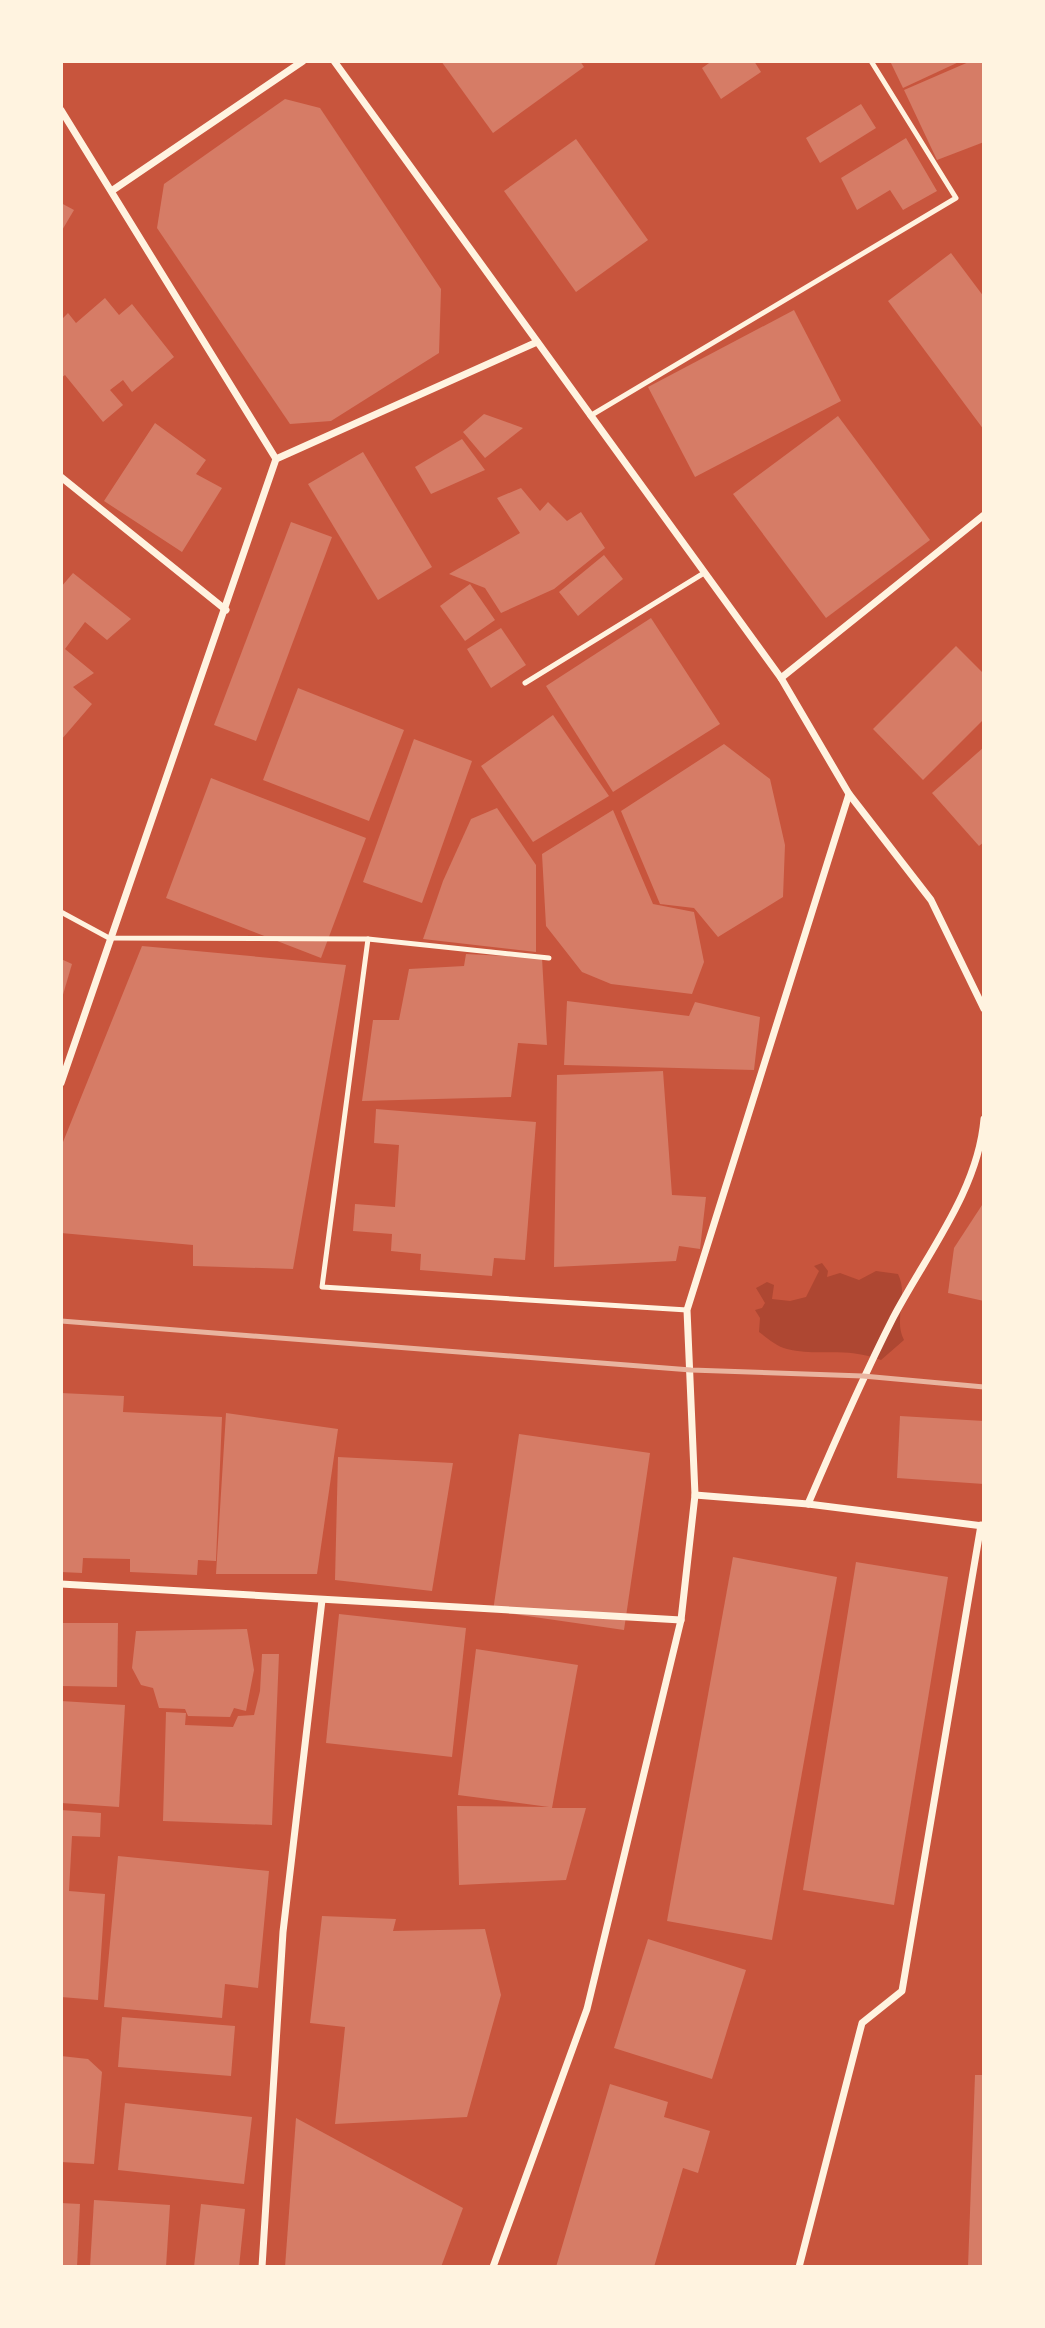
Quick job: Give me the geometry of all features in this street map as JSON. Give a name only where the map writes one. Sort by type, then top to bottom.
[{"type":"street","points":[[113,190],[303,61]]},
{"type":"street","points":[[334,61],[781,678],[849,794],[931,900],[984,1009]]},
{"type":"street","points":[[61,110],[113,190],[276,459]]},
{"type":"street","points":[[61,1083],[276,459],[537,342]]},
{"type":"street","points":[[61,477],[226,610]]},
{"type":"street","points":[[781,678],[984,515]]},
{"type":"street","points":[[494,2267],[587,2009],[681,1620],[695,1495],[687,1310],[849,794]]},
{"type":"street","points":[[808,1504],[863,1376],[917,1271],[956,1208],[982,1143],[984,1119]]},
{"type":"street","points":[[695,1495],[808,1504],[982,1526],[902,1992],[862,2023],[799,2267]]},
{"type":"street","points":[[61,1584],[681,1620]]},
{"type":"street","points":[[262,2267],[283,1932],[322,1600]]},
{"type":"lane","points":[[590,416],[956,198],[870,61]]},
{"type":"lane","points":[[524,683],[704,573]]},
{"type":"lane","points":[[61,912],[109,938],[368,939],[549,958]]},
{"type":"lane","points":[[368,939],[322,1287],[687,1310]]},
{"type":"shaded area","points":[[822,1263],[828,1271],[827,1277],[840,1273],[859,1280],[876,1271],[898,1274],[902,1291],[900,1324],[904,1340],[881,1360],[843,1352],[787,1349],[759,1332],[760,1318],[755,1310],[762,1308],[765,1303],[756,1288],[767,1282],[774,1285],[772,1299],[790,1301],[806,1297],[819,1271],[814,1266]]},
{"type":"building","points":[[441,61],[580,61],[584,67],[493,133]]},
{"type":"building","points":[[712,61],[754,61],[761,72],[721,99],[702,68]]},
{"type":"building","points":[[890,61],[961,61],[903,88]]},
{"type":"building","points":[[971,61],[984,63],[984,142],[937,160],[904,90]]},
{"type":"building","points":[[285,99],[320,108],[441,289],[439,353],[331,421],[290,424],[157,228],[164,184]]},
{"type":"building","points":[[861,104],[876,128],[820,163],[806,138]]},
{"type":"building","points":[[906,138],[937,191],[903,210],[890,190],[857,210],[841,178]]},
{"type":"building","points":[[576,139],[648,240],[576,292],[504,191]]},
{"type":"building","points":[[61,203],[74,210],[61,232]]},
{"type":"building","points":[[951,253],[984,297],[984,430],[888,301]]},
{"type":"building","points":[[105,298],[119,315],[132,304],[174,357],[132,392],[123,380],[110,390],[123,405],[103,422],[65,375],[61,378],[61,320],[68,313],[76,323]]},
{"type":"building","points":[[794,310],[841,401],[695,477],[648,387]]},
{"type":"building","points":[[484,414],[523,428],[485,458],[463,432]]},
{"type":"building","points":[[838,416],[930,540],[826,618],[733,494]]},
{"type":"building","points":[[155,423],[206,460],[196,474],[222,488],[182,552],[104,501]]},
{"type":"building","points":[[462,439],[485,470],[431,494],[415,467]]},
{"type":"building","points":[[363,452],[432,567],[378,600],[308,484]]},
{"type":"building","points":[[521,488],[540,511],[548,502],[567,521],[581,512],[605,548],[554,589],[501,613],[485,588],[449,574],[520,533],[497,498]]},
{"type":"building","points":[[291,522],[332,537],[256,741],[214,725]]},
{"type":"building","points":[[604,555],[623,579],[578,616],[559,592]]},
{"type":"building","points":[[73,573],[131,619],[107,640],[85,622],[65,649],[94,673],[73,687],[92,704],[61,740],[61,587]]},
{"type":"building","points":[[470,584],[495,620],[465,641],[440,606]]},
{"type":"building","points":[[651,618],[720,724],[613,792],[546,686]]},
{"type":"building","points":[[501,628],[526,665],[491,688],[467,649]]},
{"type":"building","points":[[956,646],[984,674],[984,719],[923,780],[873,729]]},
{"type":"building","points":[[298,688],[404,730],[369,821],[263,780]]},
{"type":"building","points":[[553,715],[609,796],[533,842],[481,766]]},
{"type":"building","points":[[414,739],[472,761],[422,903],[363,882]]},
{"type":"building","points":[[724,744],[770,779],[785,845],[783,897],[718,937],[694,908],[660,904],[621,811]]},
{"type":"building","points":[[984,747],[984,842],[979,846],[932,793]]},
{"type":"building","points":[[211,778],[366,838],[321,958],[166,898]]},
{"type":"building","points":[[497,808],[536,865],[536,952],[423,939],[443,881],[471,819]]},
{"type":"building","points":[[613,810],[653,904],[694,912],[704,962],[692,994],[611,984],[582,972],[546,926],[542,854]]},
{"type":"building","points":[[142,946],[346,965],[293,1269],[193,1266],[193,1245],[61,1233],[61,1147]]},
{"type":"building","points":[[466,954],[542,958],[547,1045],[518,1043],[511,1097],[362,1101],[373,1020],[399,1020],[409,969],[464,966]]},
{"type":"building","points":[[61,959],[72,964],[62,998],[61,998]]},
{"type":"building","points":[[567,1001],[689,1016],[695,1002],[760,1017],[754,1070],[564,1065]]},
{"type":"building","points":[[663,1071],[672,1195],[706,1197],[700,1249],[679,1246],[676,1261],[554,1267],[557,1075]]},
{"type":"building","points":[[376,1109],[536,1122],[525,1260],[494,1258],[492,1276],[420,1270],[421,1254],[391,1251],[392,1234],[353,1231],[355,1204],[395,1207],[399,1145],[374,1143]]},
{"type":"building","points":[[984,1202],[984,1301],[948,1293],[954,1248]]},
{"type":"building","points":[[61,1393],[124,1396],[123,1412],[222,1417],[216,1561],[198,1560],[197,1575],[130,1572],[130,1559],[83,1558],[82,1573],[61,1572]]},
{"type":"building","points":[[226,1413],[338,1429],[317,1574],[216,1574]]},
{"type":"building","points":[[900,1416],[984,1421],[984,1484],[897,1478]]},
{"type":"building","points":[[519,1434],[650,1453],[624,1630],[493,1611]]},
{"type":"building","points":[[338,1457],[453,1463],[432,1591],[335,1580]]},
{"type":"building","points":[[733,1557],[837,1577],[772,1940],[667,1921]]},
{"type":"building","points":[[856,1562],[948,1577],[894,1905],[803,1890]]},
{"type":"building","points":[[339,1614],[466,1628],[452,1757],[326,1743]]},
{"type":"building","points":[[61,1623],[118,1623],[117,1687],[61,1686]]},
{"type":"building","points":[[247,1629],[254,1670],[246,1711],[234,1708],[230,1717],[188,1716],[185,1709],[159,1708],[153,1688],[141,1685],[132,1668],[136,1631]]},
{"type":"building","points":[[476,1649],[578,1665],[552,1808],[586,1808],[566,1880],[459,1885],[457,1806],[549,1807],[458,1795]]},
{"type":"building","points":[[262,1654],[279,1654],[272,1825],[163,1821],[166,1712],[186,1713],[185,1725],[233,1727],[238,1716],[254,1715],[260,1691]]},
{"type":"building","points":[[61,1701],[125,1705],[119,1807],[61,1803]]},
{"type":"building","points":[[61,1810],[101,1813],[100,1837],[72,1836],[69,1891],[105,1894],[98,2000],[61,1997]]},
{"type":"building","points":[[118,1856],[269,1871],[258,1988],[225,1984],[222,2018],[104,2007]]},
{"type":"building","points":[[322,1916],[396,1919],[393,1931],[485,1929],[501,1995],[467,2117],[335,2124],[345,2027],[310,2023]]},
{"type":"building","points":[[648,1939],[746,1970],[712,2079],[614,2048]]},
{"type":"building","points":[[122,2017],[235,2026],[231,2076],[118,2067]]},
{"type":"building","points":[[61,2056],[88,2059],[102,2072],[94,2164],[61,2162]]},
{"type":"building","points":[[975,2075],[984,2075],[984,2267],[968,2267]]},
{"type":"building","points":[[610,2084],[668,2102],[664,2117],[710,2131],[698,2173],[683,2168],[654,2267],[556,2267]]},
{"type":"building","points":[[125,2103],[252,2117],[244,2184],[118,2170]]},
{"type":"building","points":[[296,2118],[463,2208],[441,2267],[285,2267]]},
{"type":"building","points":[[94,2200],[170,2205],[166,2267],[90,2267]]},
{"type":"building","points":[[61,2203],[80,2204],[77,2267],[61,2267]]},
{"type":"building","points":[[201,2204],[245,2209],[239,2267],[194,2267]]},
{"type":"railway","points":[[61,1321],[691,1370],[863,1376],[984,1387]]}]
